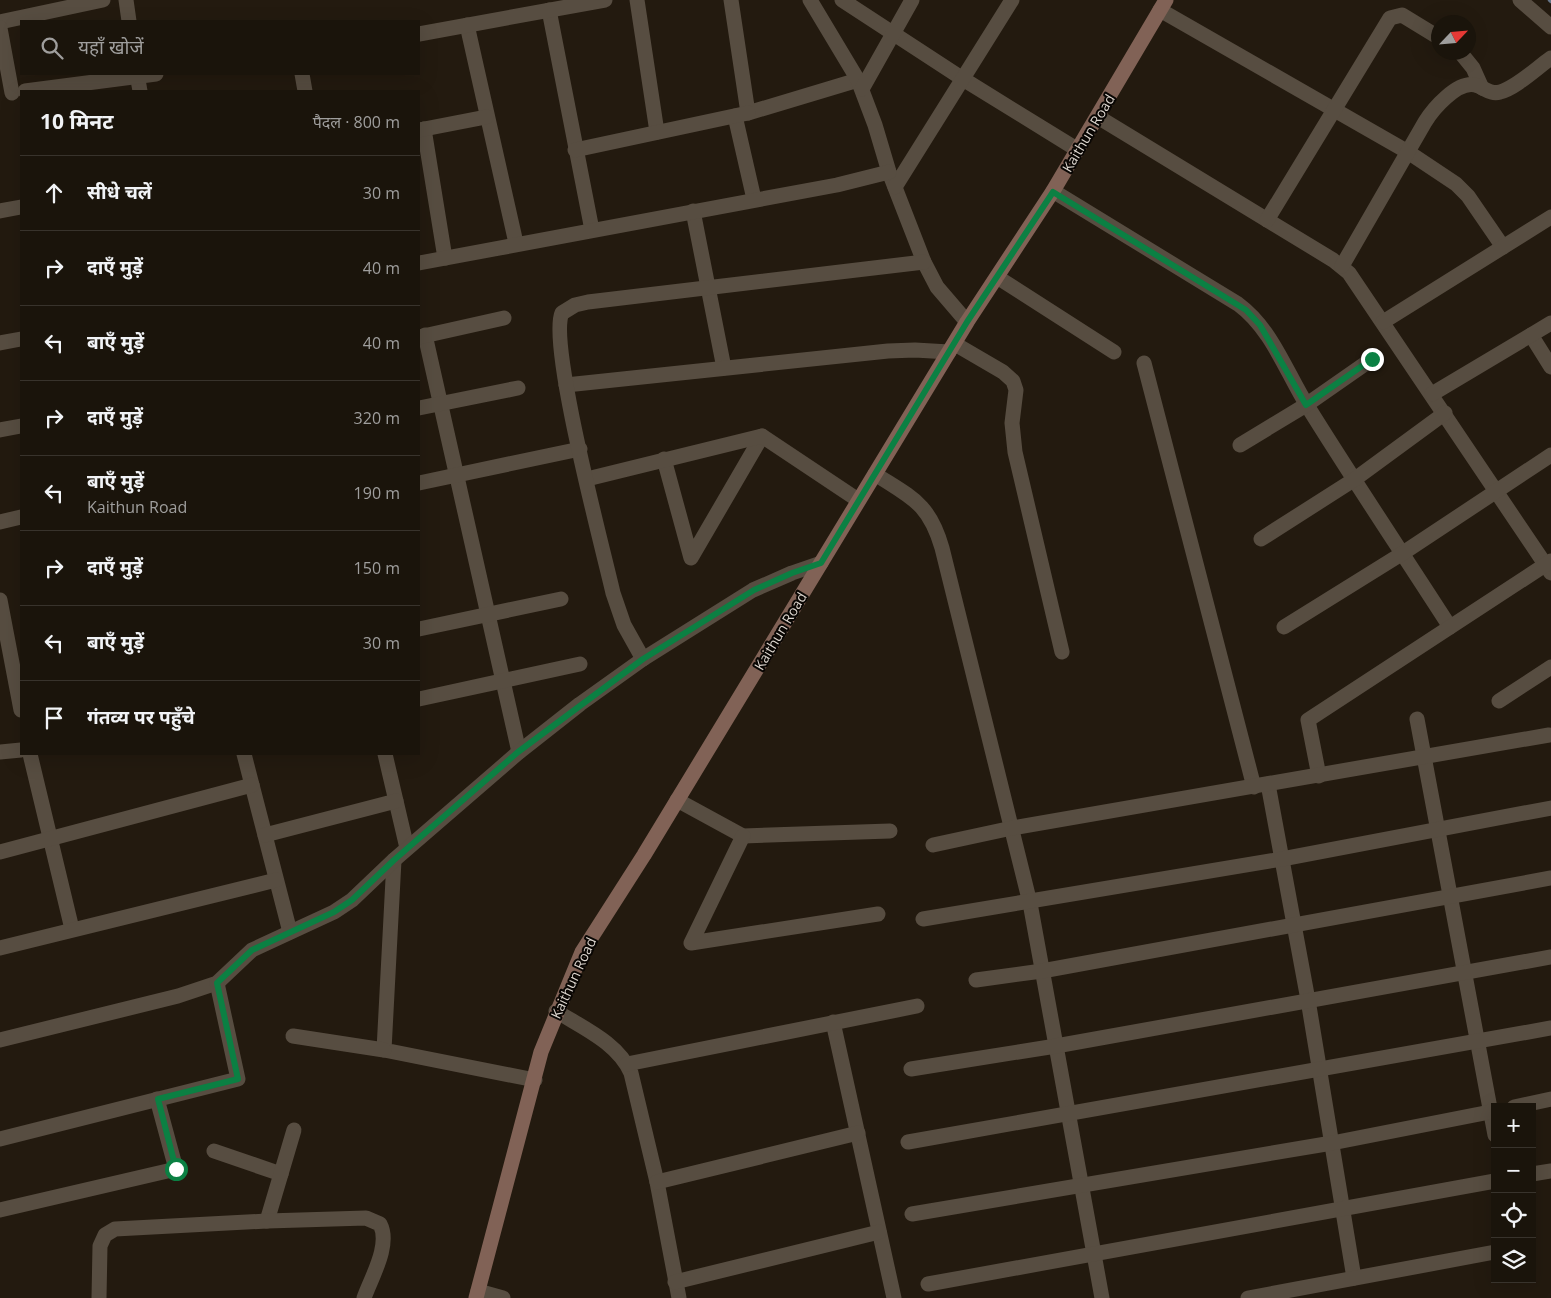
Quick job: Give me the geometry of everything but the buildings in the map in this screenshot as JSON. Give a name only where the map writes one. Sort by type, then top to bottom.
[{"type":"street","points":[[0,22],[103,0]]},
{"type":"street","points":[[126,0],[129,20]]},
{"type":"street","points":[[420,34],[605,0]]},
{"type":"street","points":[[637,0],[658,132]]},
{"type":"street","points":[[730,0],[742,114],[754,199]]},
{"type":"street","points":[[842,0],[963,80],[1078,150]]},
{"type":"street","points":[[575,150],[742,114],[860,84],[912,0]]},
{"type":"street","points":[[895,187],[1012,0]]},
{"type":"street","points":[[1520,0],[1551,27]]},
{"type":"street","points":[[815,2],[860,84],[889,172],[924,262],[937,287],[967,322]]},
{"type":"street","points":[[1163,5],[1333,110],[1408,152],[1463,189],[1503,247]]},
{"type":"street","name":"Kaithun Road","points":[[477,1294],[541,1052],[556,1011],[582,952],[677,800],[967,322],[1053,192],[1163,5]]},
{"type":"street","points":[[549,10],[592,230]]},
{"type":"street","points":[[1267,220],[1390,18],[1402,15],[1431,33]]},
{"type":"street","points":[[467,25],[486,117],[516,244]]},
{"type":"street","points":[[0,28],[15,93]]},
{"type":"street","points":[[1342,266],[1432,111],[1440,102],[1466,85],[1496,93],[1505,91],[1551,58]]},
{"type":"street","points":[[1466,60],[1473,68],[1482,88]]},
{"type":"street","points":[[36,90],[138,75],[140,90]]},
{"type":"street","points":[[302,75],[305,90]]},
{"type":"street","points":[[1098,116],[1342,266],[1358,284],[1549,566],[1450,627],[1308,720],[1319,776]]},
{"type":"street","points":[[445,258],[421,130],[486,117]]},
{"type":"street","points":[[420,263],[837,184],[889,172]]},
{"type":"street","points":[[1053,192],[1246,310],[1260,325],[1306,405],[1450,627]]},
{"type":"street","points":[[0,211],[20,207]]},
{"type":"street","points":[[693,211],[724,368]]},
{"type":"street","points":[[1383,322],[1551,216]]},
{"type":"street","points":[[643,659],[624,625],[613,593],[566,386],[559,325],[560,318],[566,310],[588,302],[924,262]]},
{"type":"street","points":[[997,277],[1114,352]]},
{"type":"street","points":[[504,318],[422,336],[441,404],[518,752]]},
{"type":"street","points":[[1432,394],[1551,323]]},
{"type":"street","points":[[1531,335],[1551,366]]},
{"type":"street","points":[[0,343],[20,339]]},
{"type":"street","points":[[566,386],[888,351],[952,348],[1008,375],[1015,386],[1012,423],[1015,452],[1062,652]]},
{"type":"street","points":[[1240,445],[1306,405],[1372,359]]},
{"type":"street","points":[[1144,363],[1282,859],[1308,1000],[1354,1278]]},
{"type":"street","points":[[420,408],[518,388]]},
{"type":"street","points":[[1261,539],[1355,480],[1445,413]]},
{"type":"street","points":[[0,430],[20,426]]},
{"type":"street","points":[[587,479],[762,436],[858,500]]},
{"type":"street","points":[[664,459],[691,558],[762,436]]},
{"type":"street","points":[[420,483],[580,449]]},
{"type":"street","points":[[1284,627],[1403,553],[1551,455]]},
{"type":"street","points":[[875,474],[918,502],[926,510],[937,528],[1030,903],[1102,1298]]},
{"type":"street","points":[[0,522],[20,517]]},
{"type":"street","points":[[0,1040],[195,992],[217,983],[252,950],[334,912],[352,900],[394,860],[518,752],[643,659],[754,590],[792,573],[821,563]]},
{"type":"street","points":[[420,629],[561,599]]},
{"type":"street","points":[[0,600],[20,704]]},
{"type":"street","points":[[420,699],[580,664]]},
{"type":"street","points":[[1499,701],[1551,667]]},
{"type":"street","points":[[1417,719],[1477,1043],[1491,1103]]},
{"type":"street","points":[[933,845],[1012,828],[1549,735]]},
{"type":"street","points":[[0,752],[20,750]]},
{"type":"street","points":[[30,755],[72,929]]},
{"type":"street","points":[[244,755],[290,932]]},
{"type":"street","points":[[386,755],[408,848]]},
{"type":"street","points":[[0,852],[252,785]]},
{"type":"street","points":[[265,835],[396,800]]},
{"type":"street","points":[[677,800],[743,836],[890,830]]},
{"type":"street","points":[[923,919],[1030,903],[1282,859],[1437,828],[1551,808]]},
{"type":"street","points":[[743,836],[691,943],[878,914]]},
{"type":"street","points":[[384,1050],[394,860]]},
{"type":"street","points":[[976,980],[1042,971],[1450,898],[1551,878]]},
{"type":"street","points":[[0,948],[276,880]]},
{"type":"street","points":[[911,1069],[1056,1046],[1551,958]]},
{"type":"street","points":[[0,1139],[238,1079],[217,983]]},
{"type":"street","points":[[627,1064],[917,1006]]},
{"type":"street","points":[[556,1011],[610,1046],[627,1064],[634,1082],[657,1182],[679,1298]]},
{"type":"street","points":[[833,1022],[894,1298]]},
{"type":"street","points":[[908,1142],[1477,1043],[1551,1028]]},
{"type":"street","points":[[293,1036],[384,1050],[535,1080]]},
{"type":"street","points":[[0,1210],[176,1169],[158,1099]]},
{"type":"street","points":[[1532,1103],[1551,1099]]},
{"type":"street","points":[[912,1214],[1332,1143],[1491,1111]]},
{"type":"street","points":[[268,1221],[294,1130]]},
{"type":"street","points":[[657,1182],[858,1133]]},
{"type":"street","points":[[214,1152],[281,1174]]},
{"type":"street","points":[[1536,1173],[1551,1171]]},
{"type":"street","points":[[928,1284],[1491,1182]]},
{"type":"street","points":[[99,1298],[100,1246],[105,1235],[115,1229],[366,1218],[380,1224],[383,1236],[382,1248],[364,1298]]},
{"type":"street","points":[[675,1282],[880,1232]]},
{"type":"street","points":[[1248,1298],[1491,1253]]},
{"type":"street","points":[[477,1294],[503,1298]]},
{"type":"route","points":[[176,1169],[158,1099],[238,1079],[217,983],[233,970],[252,950],[318,920],[352,900],[394,860],[518,752],[580,704],[643,659],[754,590],[767,583],[821,563],[967,322],[1053,192],[1246,310],[1260,325],[1306,405],[1372,359]]}]
